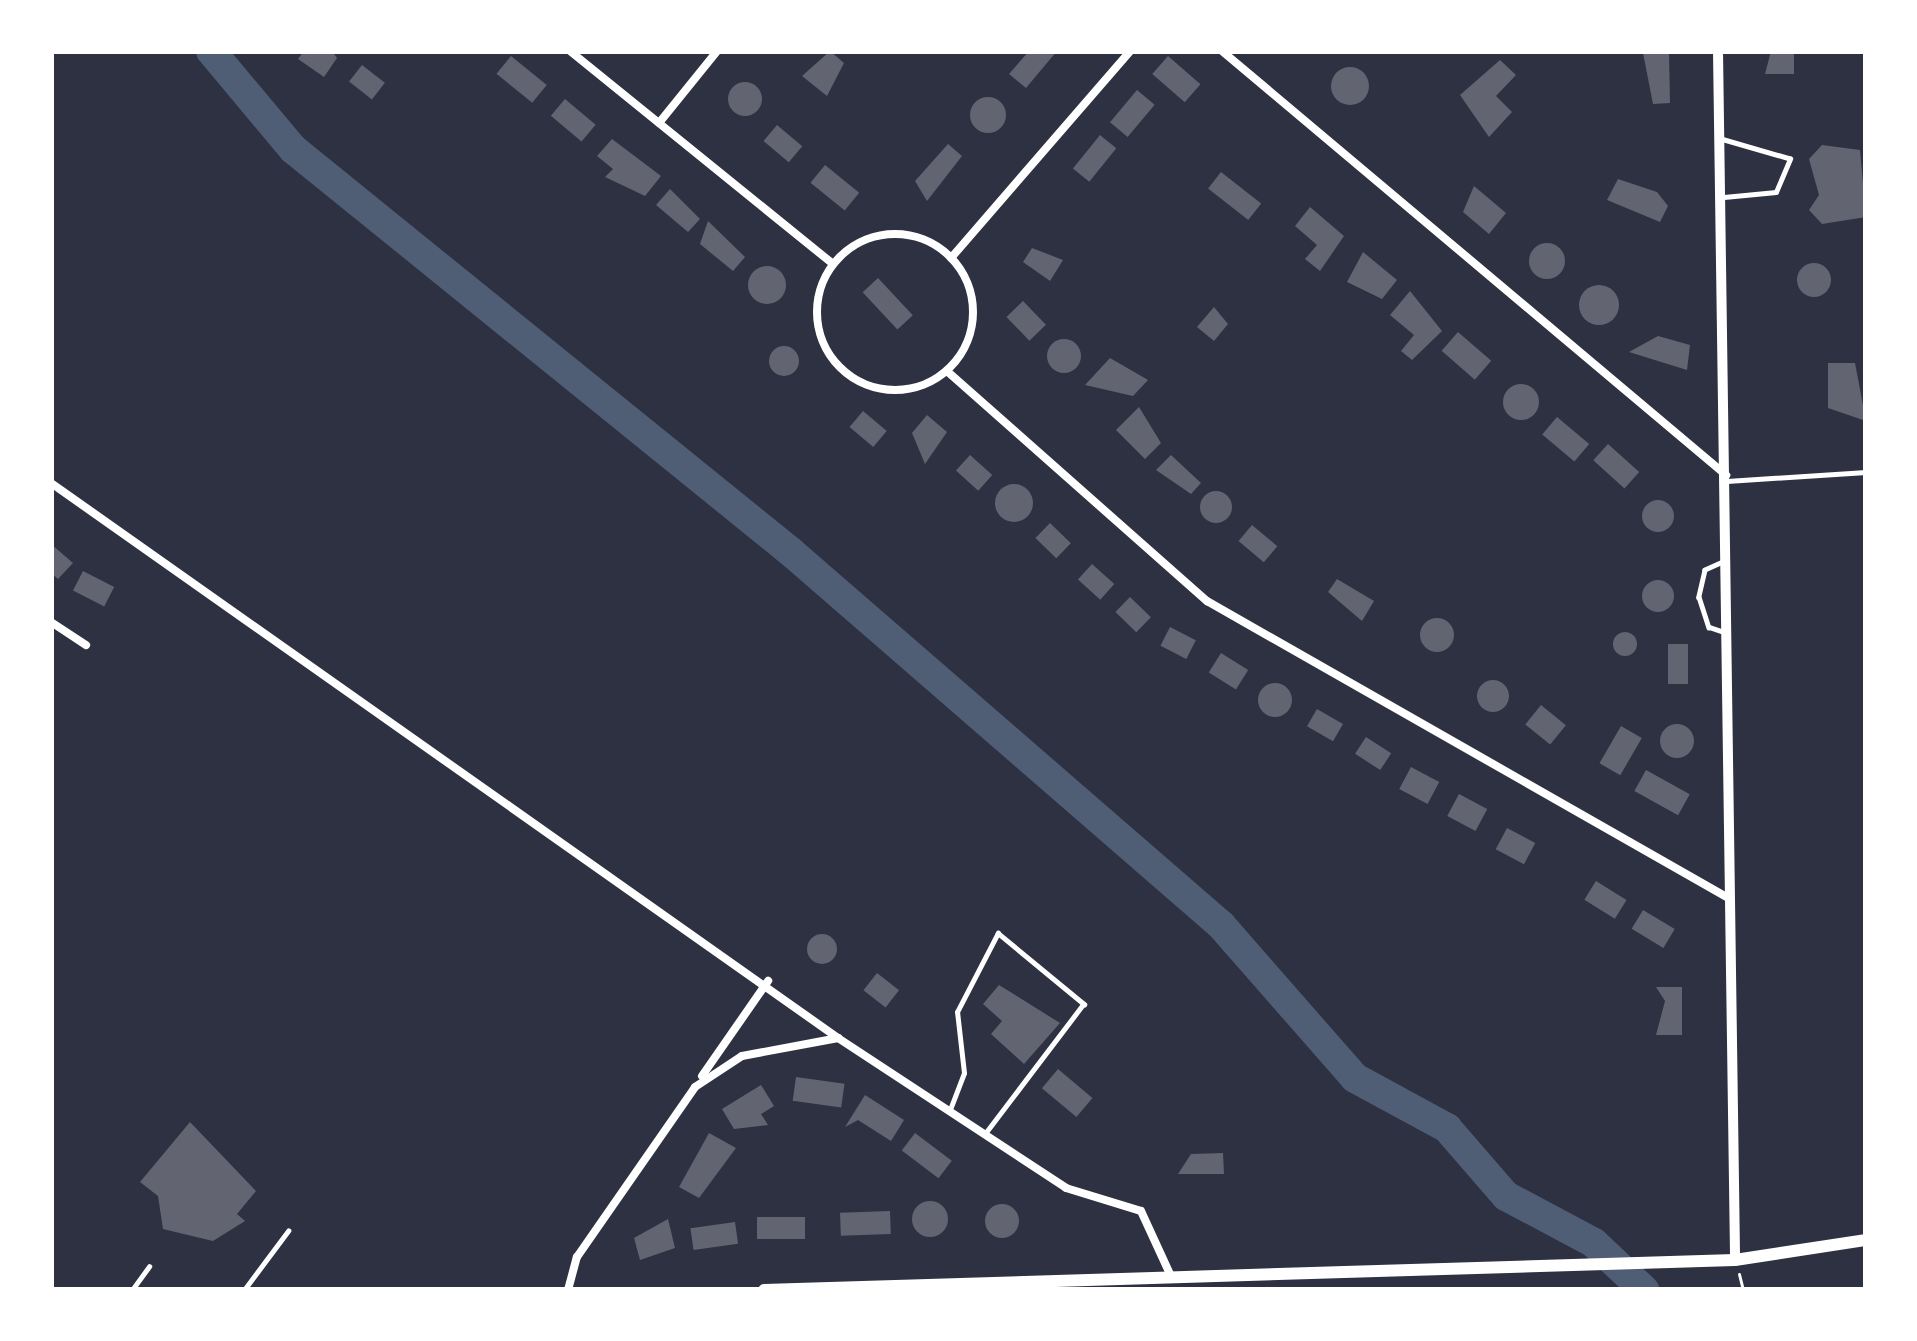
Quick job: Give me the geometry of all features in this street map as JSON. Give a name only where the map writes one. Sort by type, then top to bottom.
[{"type":"main road","points":[[764,1290],[1056,1276],[1735,1260],[1866,1240]]},
{"type":"street","points":[[570,51],[833,263]]},
{"type":"street","points":[[659,123],[717,51]]},
{"type":"street","points":[[951,258],[1130,51]]},
{"type":"street","points":[[1222,51],[1727,478]]},
{"type":"street","points":[[1718,51],[1724,197],[1735,1260]]},
{"type":"street","points":[[881,235],[920,237],[951,258],[973,315],[948,372],[889,390],[834,362],[817,323],[833,263],[881,235]]},
{"type":"street","points":[[948,372],[1207,601],[1730,899]]},
{"type":"street","points":[[51,483],[769,981],[838,1037],[1075,1192],[1142,1210],[1170,1274]]},
{"type":"street","points":[[51,622],[86,645]]},
{"type":"street","points":[[568,1290],[577,1257],[769,981]]},
{"type":"street","points":[[694,1087],[742,1056],[838,1037]]},
{"type":"street","points":[[1268,1271],[1272,1290]]},
{"type":"street","points":[[1046,1290],[1056,1276]]},
{"type":"lane","points":[[1722,140],[1757,141],[1790,159],[1777,191],[1724,197]]},
{"type":"lane","points":[[1727,478],[1866,472]]},
{"type":"lane","points":[[1726,633],[1708,627],[1699,597],[1705,570],[1727,561]]},
{"type":"lane","points":[[951,1107],[964,1073],[957,1012],[998,933],[1084,1004],[987,1132]]},
{"type":"lane","points":[[244,1290],[288,1231]]},
{"type":"lane","points":[[132,1290],[149,1267]]},
{"type":"building","points":[[304,51],[332,51],[337,58],[324,77],[298,59]]},
{"type":"building","points":[[830,51],[844,63],[827,96],[802,76]]},
{"type":"building","points":[[1029,51],[1057,51],[1026,88],[1009,74]]},
{"type":"building","points":[[1771,51],[1794,51],[1794,74],[1765,74]]},
{"type":"building","points":[[1669,52],[1670,103],[1653,104],[1643,53]]},
{"type":"building","points":[[511,56],[547,85],[532,103],[497,74]]},
{"type":"building","points":[[1168,56],[1200,84],[1185,102],[1152,74]]},
{"type":"building","points":[[1500,60],[1516,75],[1496,96],[1512,112],[1489,137],[1460,95]]},
{"type":"building","points":[[362,65],[385,83],[372,99],[349,82]]},
{"type":"building","points":[[1350,67],[1363,73],[1369,86],[1363,99],[1350,105],[1337,99],[1331,86],[1337,73]]},
{"type":"building","points":[[745,82],[757,87],[762,99],[757,111],[745,116],[733,111],[728,99],[733,87]]},
{"type":"building","points":[[1137,90],[1155,105],[1128,137],[1110,122]]},
{"type":"building","points":[[988,97],[1001,102],[1006,115],[1001,128],[988,133],[975,128],[970,115],[975,102]]},
{"type":"building","points":[[565,99],[596,125],[582,142],[551,116]]},
{"type":"building","points":[[777,125],[802,146],[789,162],[764,141]]},
{"type":"building","points":[[1100,135],[1116,148],[1089,182],[1073,168]]},
{"type":"building","points":[[612,139],[661,176],[645,196],[605,177],[613,169],[597,156]]},
{"type":"building","points":[[948,144],[962,156],[927,201],[915,181]]},
{"type":"building","points":[[1822,145],[1860,150],[1866,217],[1822,224],[1809,210],[1819,195],[1809,159]]},
{"type":"building","points":[[825,165],[859,193],[845,211],[811,183]]},
{"type":"building","points":[[1221,172],[1261,203],[1248,220],[1208,189]]},
{"type":"building","points":[[1618,179],[1657,192],[1668,206],[1660,222],[1607,200]]},
{"type":"building","points":[[1474,186],[1506,213],[1489,234],[1463,212]]},
{"type":"building","points":[[670,189],[700,219],[688,232],[656,205]]},
{"type":"building","points":[[1310,207],[1344,236],[1320,271],[1305,259],[1317,245],[1295,226]]},
{"type":"building","points":[[708,221],[745,257],[733,271],[700,244]]},
{"type":"building","points":[[1547,243],[1560,248],[1565,261],[1560,274],[1547,279],[1534,274],[1529,261],[1534,248]]},
{"type":"building","points":[[1032,248],[1063,260],[1050,281],[1023,262]]},
{"type":"building","points":[[1363,252],[1397,280],[1382,299],[1347,282]]},
{"type":"building","points":[[1814,263],[1826,268],[1831,280],[1826,292],[1814,297],[1802,292],[1797,280],[1802,268]]},
{"type":"building","points":[[767,266],[780,272],[786,285],[780,298],[767,304],[754,298],[748,285],[754,272]]},
{"type":"building","points":[[878,278],[913,315],[897,330],[863,292]]},
{"type":"building","points":[[1599,285],[1613,291],[1619,305],[1613,319],[1599,325],[1585,319],[1579,305],[1585,291]]},
{"type":"building","points":[[1410,291],[1442,331],[1412,360],[1401,351],[1414,335],[1390,315]]},
{"type":"building","points":[[1023,301],[1046,325],[1029,341],[1006,317]]},
{"type":"building","points":[[1214,307],[1228,324],[1214,341],[1197,327]]},
{"type":"building","points":[[1458,332],[1491,361],[1475,380],[1442,351]]},
{"type":"building","points":[[1658,336],[1690,345],[1687,370],[1629,352]]},
{"type":"building","points":[[1064,339],[1076,344],[1081,356],[1076,368],[1064,373],[1052,368],[1047,356],[1052,344]]},
{"type":"building","points":[[784,346],[795,350],[799,361],[795,372],[784,376],[773,372],[769,361],[773,350]]},
{"type":"building","points":[[1110,358],[1148,380],[1133,396],[1085,385]]},
{"type":"building","points":[[1828,363],[1855,363],[1866,421],[1828,408]]},
{"type":"building","points":[[1521,384],[1534,389],[1539,402],[1534,415],[1521,420],[1508,415],[1503,402],[1508,389]]},
{"type":"building","points":[[1139,407],[1161,443],[1145,459],[1116,430]]},
{"type":"building","points":[[863,411],[887,431],[873,447],[850,427]]},
{"type":"building","points":[[927,415],[947,432],[925,464],[912,433]]},
{"type":"building","points":[[1557,417],[1589,444],[1574,462],[1542,435]]},
{"type":"building","points":[[1608,444],[1639,472],[1624,488],[1593,460]]},
{"type":"building","points":[[970,455],[992,475],[978,491],[956,471]]},
{"type":"building","points":[[1171,455],[1201,483],[1191,494],[1156,470]]},
{"type":"building","points":[[1014,484],[1027,490],[1033,503],[1027,516],[1014,522],[1001,516],[995,503],[1001,490]]},
{"type":"building","points":[[1216,491],[1227,496],[1232,507],[1227,518],[1216,523],[1205,518],[1200,507],[1205,496]]},
{"type":"building","points":[[1658,500],[1670,504],[1674,516],[1670,528],[1658,532],[1646,528],[1642,516],[1646,504]]},
{"type":"building","points":[[1050,523],[1071,543],[1056,558],[1035,538]]},
{"type":"building","points":[[1252,525],[1277,546],[1264,562],[1239,541]]},
{"type":"building","points":[[51,544],[73,563],[58,579],[51,573]]},
{"type":"building","points":[[1092,564],[1114,584],[1100,600],[1078,580]]},
{"type":"building","points":[[83,571],[114,587],[104,606],[73,591]]},
{"type":"building","points":[[1337,579],[1374,601],[1362,621],[1328,592]]},
{"type":"building","points":[[1658,580],[1669,585],[1674,596],[1669,607],[1658,612],[1647,607],[1642,596],[1647,585]]},
{"type":"building","points":[[1130,597],[1151,617],[1136,632],[1115,612]]},
{"type":"building","points":[[1437,618],[1449,623],[1454,635],[1449,647],[1437,652],[1425,647],[1420,635],[1425,623]]},
{"type":"building","points":[[1170,627],[1196,640],[1186,659],[1160,646]]},
{"type":"building","points":[[1625,632],[1634,635],[1634,653],[1625,656],[1616,653],[1613,644],[1616,635]]},
{"type":"building","points":[[1668,644],[1688,644],[1688,684],[1668,684]]},
{"type":"building","points":[[1221,653],[1248,670],[1236,689],[1209,673]]},
{"type":"building","points":[[1493,680],[1504,685],[1509,696],[1504,707],[1493,712],[1482,707],[1477,696],[1482,685]]},
{"type":"building","points":[[1275,683],[1287,688],[1292,700],[1287,712],[1275,717],[1263,712],[1258,700],[1263,688]]},
{"type":"building","points":[[1541,705],[1566,725],[1550,745],[1525,724]]},
{"type":"building","points":[[1317,709],[1343,724],[1333,741],[1307,726]]},
{"type":"building","points":[[1677,724],[1689,729],[1694,741],[1689,753],[1677,758],[1665,753],[1660,741],[1665,729]]},
{"type":"building","points":[[1621,726],[1642,738],[1620,775],[1600,763]]},
{"type":"building","points":[[1366,737],[1391,753],[1380,770],[1355,754]]},
{"type":"building","points":[[1411,767],[1439,782],[1428,804],[1399,789]]},
{"type":"building","points":[[1646,770],[1690,794],[1678,815],[1634,791]]},
{"type":"building","points":[[1459,794],[1487,809],[1476,831],[1447,816]]},
{"type":"building","points":[[1507,828],[1535,843],[1524,864],[1496,849]]},
{"type":"building","points":[[1596,881],[1627,900],[1615,919],[1584,900]]},
{"type":"building","points":[[1643,910],[1675,929],[1663,948],[1632,929]]},
{"type":"building","points":[[822,934],[833,938],[837,949],[833,960],[822,964],[811,960],[807,949],[811,938]]},
{"type":"building","points":[[877,973],[899,990],[886,1008],[863,990]]},
{"type":"building","points":[[999,985],[1060,1023],[1024,1064],[991,1034],[1002,1021],[983,1004]]},
{"type":"building","points":[[1656,987],[1682,987],[1682,1035],[1656,1035],[1665,1001]]},
{"type":"building","points":[[1058,1069],[1092,1098],[1076,1117],[1042,1088]]},
{"type":"building","points":[[796,1077],[845,1084],[841,1108],[793,1101]]},
{"type":"building","points":[[761,1085],[774,1106],[761,1114],[768,1125],[734,1129],[722,1109]]},
{"type":"building","points":[[865,1095],[904,1120],[891,1141],[858,1120],[845,1127]]},
{"type":"building","points":[[190,1122],[256,1191],[237,1214],[245,1221],[213,1241],[163,1229],[158,1196],[140,1182]]},
{"type":"building","points":[[709,1133],[736,1148],[699,1198],[679,1187]]},
{"type":"building","points":[[915,1133],[952,1161],[938,1178],[902,1151]]},
{"type":"building","points":[[1223,1153],[1224,1174],[1178,1174],[1191,1154]]},
{"type":"building","points":[[930,1201],[942,1207],[948,1219],[942,1231],[930,1237],[918,1231],[912,1219],[918,1207]]},
{"type":"building","points":[[1002,1204],[1014,1209],[1019,1221],[1014,1233],[1002,1238],[990,1233],[985,1221],[990,1209]]},
{"type":"building","points":[[890,1211],[891,1234],[841,1236],[840,1213]]},
{"type":"building","points":[[757,1217],[805,1217],[805,1239],[757,1239]]},
{"type":"building","points":[[668,1219],[675,1248],[640,1260],[634,1238]]},
{"type":"building","points":[[735,1222],[738,1244],[693,1250],[690,1228]]},
{"type":"waterway","points":[[211,51],[293,149],[791,552],[1221,925],[1355,1078],[1447,1128],[1506,1196],[1594,1243],[1644,1290]]}]
